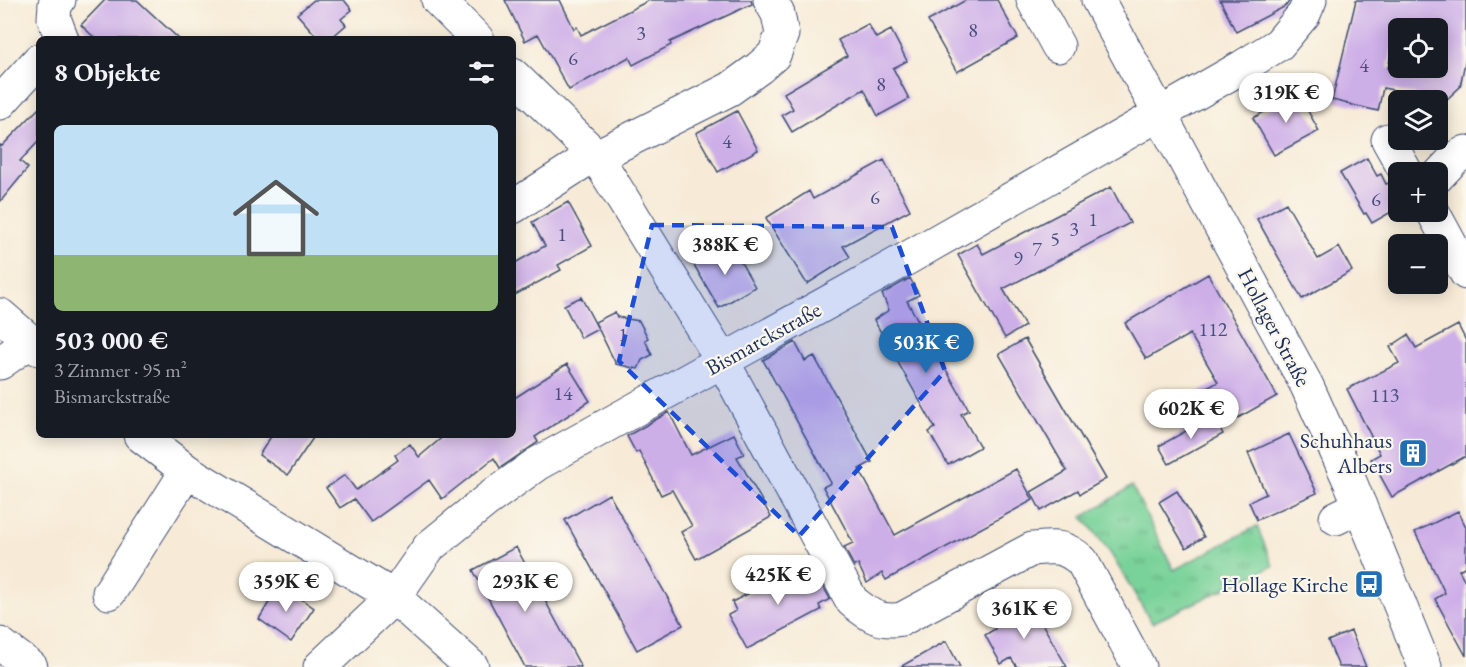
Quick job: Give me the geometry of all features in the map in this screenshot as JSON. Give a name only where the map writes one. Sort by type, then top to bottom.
[{"type":"street","points":[[59,0],[55,4],[54,18],[61,36]]},
{"type":"street","points":[[438,0],[474,36]]},
{"type":"street","points":[[516,205],[595,156],[730,88],[774,55],[782,34],[778,14],[770,0]]},
{"type":"street","points":[[1033,0],[1058,46]]},
{"type":"street","name":"Hollager Straße","points":[[1098,0],[1307,386],[1348,512],[1425,667]]},
{"type":"street","name":"Bismarckstraße","points":[[320,667],[394,597],[429,547],[487,500],[537,464],[1161,115],[1280,44],[1304,14],[1310,0]]},
{"type":"street","points":[[0,103],[36,63]]},
{"type":"street","points":[[516,78],[595,156],[722,360],[852,601],[869,615],[888,621],[902,619],[1032,549],[1056,546],[1071,552],[1082,561],[1139,667]]},
{"type":"street","points":[[1448,165],[1466,152]]},
{"type":"street","points":[[1438,222],[1466,273]]},
{"type":"street","points":[[0,315],[35,345],[0,363]]},
{"type":"street","points":[[144,438],[187,471],[394,597],[472,667]]},
{"type":"street","points":[[109,593],[187,471]]},
{"type":"street","points":[[0,644],[31,667]]},
{"type":"highlighted area","points":[[652,225],[892,227],[945,371],[799,536],[619,361]]},
{"type":"green space","points":[[1132,486],[1174,570],[1257,526],[1273,566],[1152,623],[1111,554],[1083,517]]},
{"type":"building","points":[[105,0],[137,0],[176,36],[93,36],[81,25]]},
{"type":"building","points":[[314,0],[344,0],[352,10],[341,19],[346,25],[333,36],[316,36],[297,14]]},
{"type":"building","points":[[505,0],[560,0],[574,29],[577,27],[581,35],[650,0],[751,0],[752,4],[670,42],[671,45],[633,65],[629,57],[569,90],[538,34],[525,41]]},
{"type":"building","points":[[966,0],[997,0],[1018,38],[957,72],[928,21]]},
{"type":"building","points":[[1220,0],[1290,0],[1286,6],[1236,32]]},
{"type":"building","points":[[1356,0],[1466,0],[1466,57],[1460,87],[1448,98],[1448,90],[1383,88],[1378,111],[1332,100]]},
{"type":"building","points":[[868,24],[876,38],[891,30],[907,61],[893,68],[909,99],[878,116],[864,89],[792,132],[782,115],[793,109],[784,93],[847,56],[838,40]]},
{"type":"building","points":[[1298,93],[1319,131],[1274,155],[1253,118]]},
{"type":"building","points":[[36,111],[36,144],[20,161],[28,168],[0,202],[0,145],[2,146]]},
{"type":"building","points":[[737,111],[758,150],[718,172],[696,133]]},
{"type":"building","points":[[1367,158],[1377,176],[1381,174],[1386,184],[1388,183],[1388,214],[1372,223],[1366,213],[1364,214],[1340,173]]},
{"type":"building","points":[[884,160],[910,210],[843,246],[850,257],[807,284],[766,218],[809,191],[813,199]]},
{"type":"building","points":[[1111,187],[1130,223],[1003,289],[1025,326],[1005,338],[958,255],[977,244],[983,254]]},
{"type":"building","points":[[568,202],[592,246],[558,265],[561,270],[516,294],[516,262],[545,246],[532,222]]},
{"type":"building","points":[[1286,203],[1318,259],[1339,247],[1352,271],[1302,299],[1257,219]]},
{"type":"building","points":[[730,243],[755,287],[719,308],[694,265]]},
{"type":"building","points":[[1208,274],[1277,396],[1220,428],[1200,392],[1218,382],[1190,334],[1146,359],[1125,323]]},
{"type":"building","points":[[910,278],[919,295],[907,301],[969,410],[961,414],[980,447],[948,465],[929,432],[935,428],[874,320],[889,310],[882,294]]},
{"type":"building","points":[[581,297],[598,329],[581,338],[564,305]]},
{"type":"building","points":[[615,312],[617,317],[639,321],[648,338],[645,340],[652,355],[642,360],[638,369],[616,364],[595,322]]},
{"type":"building","points":[[1458,325],[1466,341],[1466,456],[1392,497],[1371,459],[1380,454],[1347,389],[1399,363],[1390,347],[1408,335],[1416,348]]},
{"type":"building","points":[[1025,339],[1106,479],[1080,494],[1078,490],[1041,511],[1031,492],[1067,471],[999,354]]},
{"type":"building","points":[[795,342],[805,361],[814,356],[872,462],[859,469],[895,535],[1016,469],[1033,500],[886,580],[882,573],[867,583],[858,564],[854,566],[844,547],[853,543],[823,487],[831,483],[763,360]]},
{"type":"building","points":[[567,364],[590,401],[535,437],[538,442],[500,468],[494,458],[442,499],[429,480],[371,522],[354,499],[340,508],[326,488],[345,475],[356,490],[398,460],[395,455],[410,444],[419,457],[441,438],[516,438],[516,397]]},
{"type":"building","points":[[669,412],[691,455],[734,434],[744,454],[737,457],[771,517],[696,559],[681,532],[692,526],[672,490],[661,495],[639,451],[636,453],[627,436]]},
{"type":"building","points":[[1213,416],[1223,434],[1169,464],[1159,446]]},
{"type":"building","points":[[1289,434],[1317,493],[1257,520],[1249,502],[1266,494],[1248,453]]},
{"type":"building","points":[[270,438],[313,438],[288,475],[259,455]]},
{"type":"building","points":[[1177,491],[1204,537],[1186,548],[1159,502]]},
{"type":"building","points":[[609,494],[683,625],[637,650],[565,520]]},
{"type":"building","points":[[1458,511],[1466,527],[1466,566],[1459,570],[1466,583],[1466,656],[1435,599],[1445,593],[1415,532]]},
{"type":"building","points":[[516,547],[581,667],[525,667],[473,570]]},
{"type":"building","points":[[812,566],[830,599],[819,605],[821,610],[747,649],[728,615],[736,611],[732,602],[798,568],[800,572]]},
{"type":"building","points":[[280,584],[314,608],[291,642],[259,619]]},
{"type":"building","points":[[1029,601],[1067,667],[1017,667],[1011,658],[1001,664],[985,635],[995,629],[991,622]]},
{"type":"building","points":[[1351,631],[1366,667],[1339,667],[1328,641]]},
{"type":"building","points":[[946,641],[960,667],[900,667]]},
{"type":"place","name":"Schuhhaus Albers","points":[[1413,453]]},
{"type":"place","name":"Hollage Kirche","points":[[1369,584]]}]
